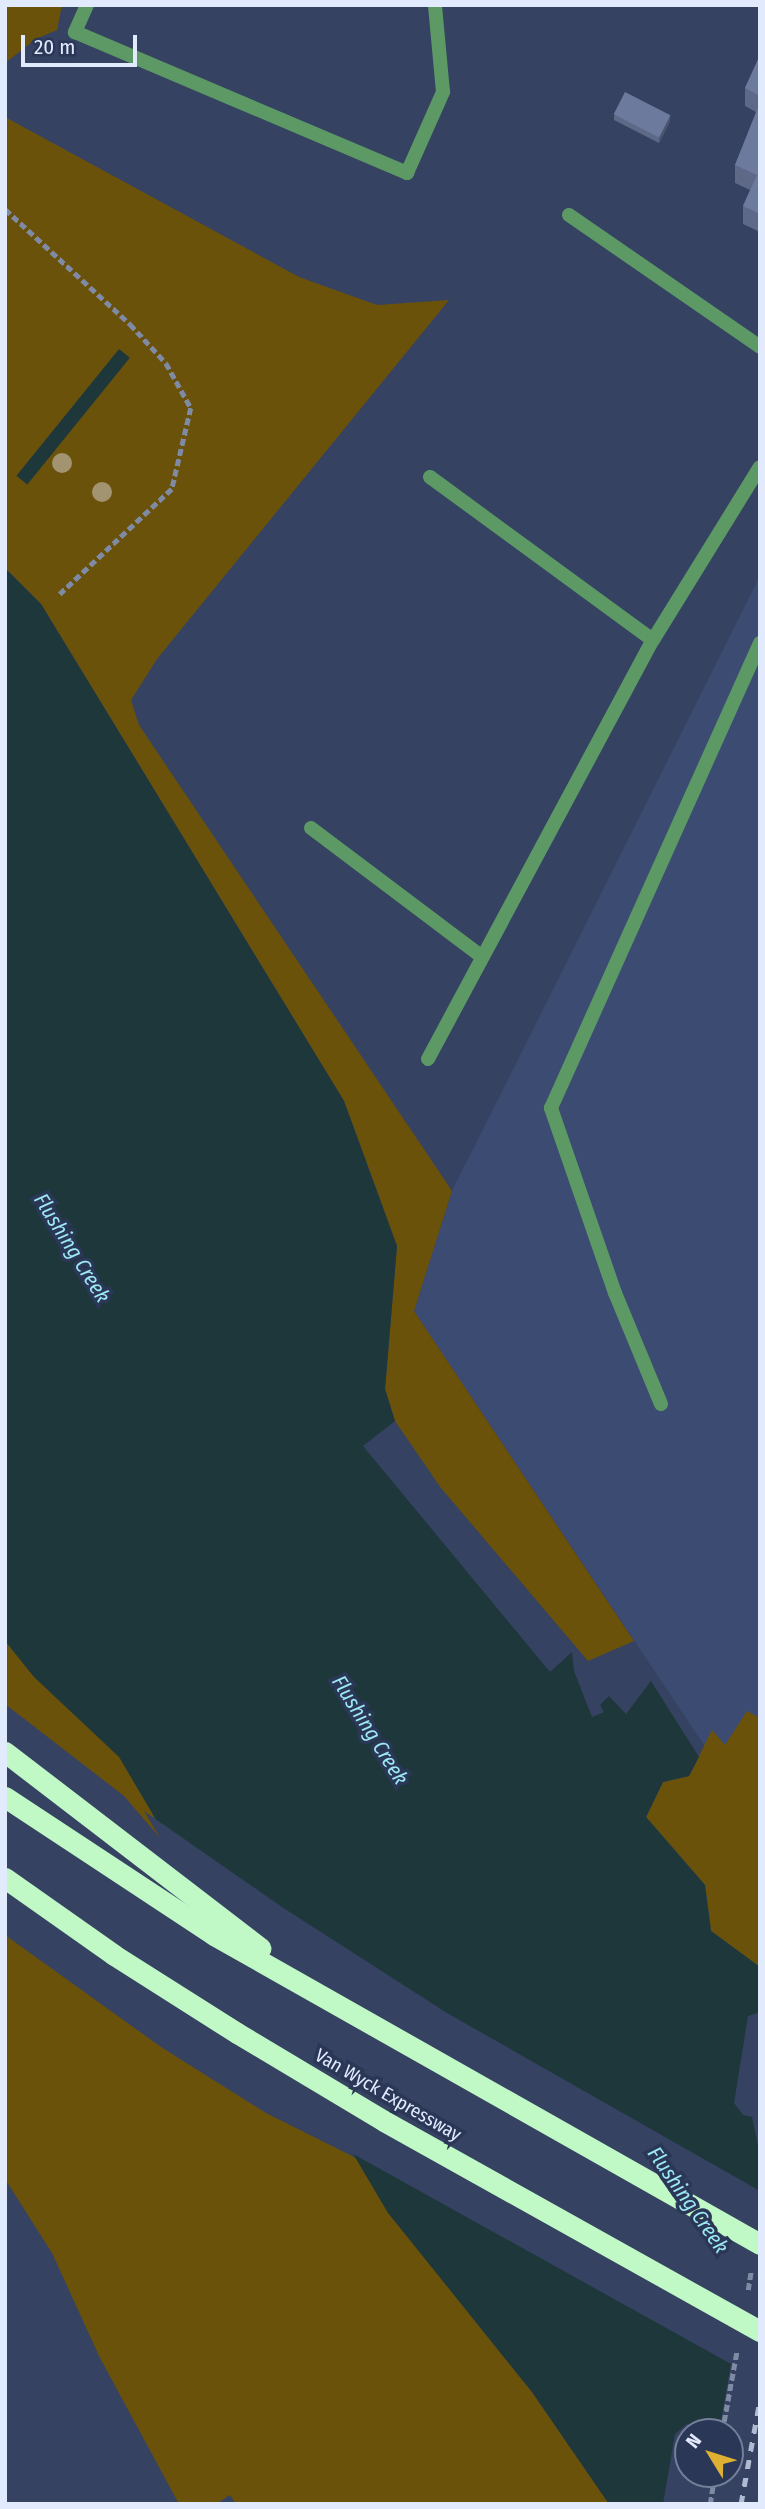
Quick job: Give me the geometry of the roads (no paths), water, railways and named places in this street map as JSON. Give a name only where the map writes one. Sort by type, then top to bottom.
[{"type":"highway","points":[[5,1752],[337,2006]]},
{"type":"highway","points":[[5,1797],[83,1853],[337,2006],[760,2244]]},
{"type":"highway","name":"Van Wyck Expressway","points":[[5,1878],[176,1995],[384,2121],[760,2331]]},
{"type":"lane","points":[[87,5],[75,32],[407,173],[443,92],[435,5]]},
{"type":"lane","points":[[569,215],[760,347]]},
{"type":"lane","points":[[428,1059],[653,640],[760,467]]},
{"type":"lane","points":[[430,477],[653,640]]},
{"type":"lane","points":[[662,1404],[615,1293],[551,1108],[760,643]]},
{"type":"lane","points":[[311,828],[481,956]]},
{"type":"water","points":[[119,349],[130,358],[27,484],[16,476]]},
{"type":"water","name":"Flushing Creek","points":[[5,568],[41,604],[344,1101],[397,1246],[385,1389],[395,1421],[363,1446],[550,1672],[572,1652],[574,1671],[592,1717],[604,1712],[600,1705],[609,1696],[626,1714],[651,1681],[699,1757],[689,1776],[663,1782],[646,1817],[705,1885],[711,1931],[760,1967],[760,2012],[748,2016],[734,2103],[743,2115],[752,2117],[760,2155],[760,2438],[744,2435],[744,2418],[674,2418],[674,2440],[663,2504],[609,2504],[532,2392],[388,2213],[119,1757],[34,1677],[5,1641]]},
{"type":"railway","points":[[741,2504],[760,2399]]}]
